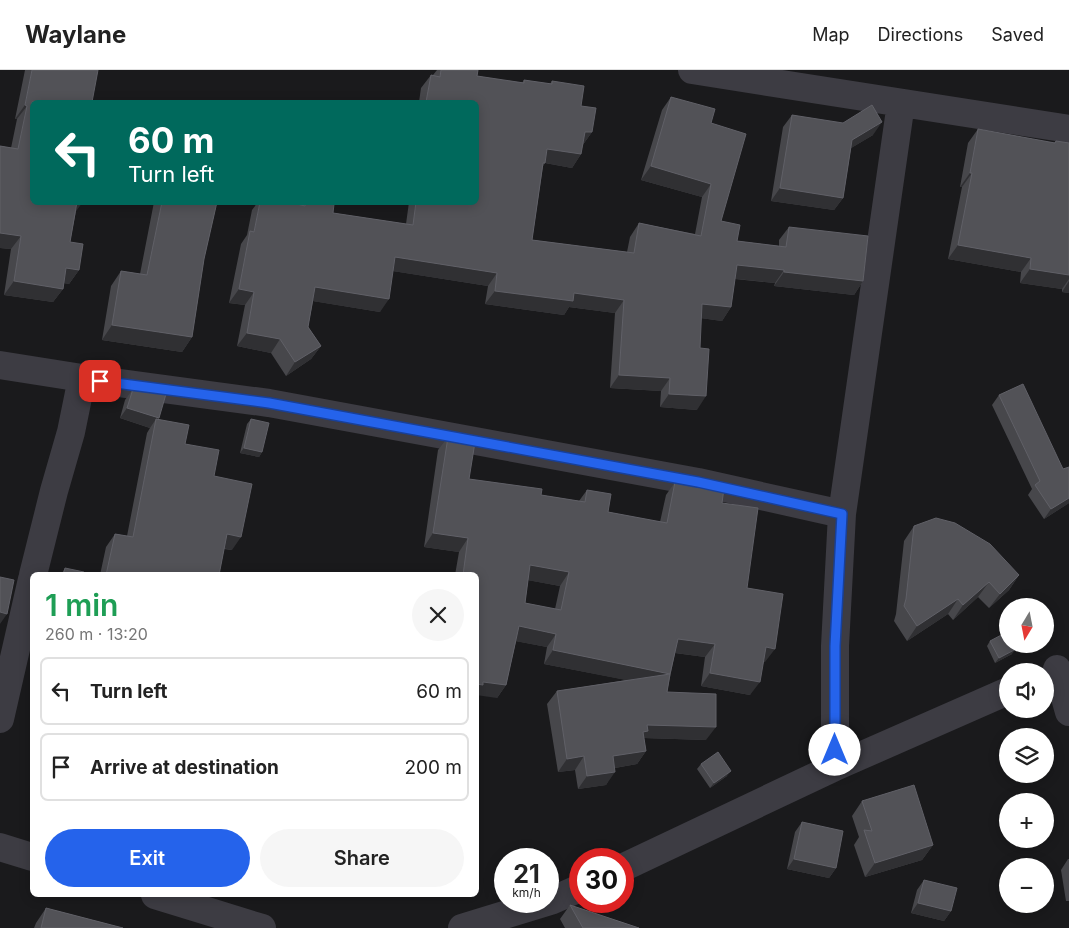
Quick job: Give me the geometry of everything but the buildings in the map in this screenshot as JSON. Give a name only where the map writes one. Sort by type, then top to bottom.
[{"type":"street","points":[[692,70],[1069,129]]},
{"type":"street","points":[[836,767],[835,646],[842,514],[901,104]]},
{"type":"street","points":[[0,365],[269,403],[698,482],[842,514]]},
{"type":"street","points":[[34,572],[54,491],[72,432],[82,378]]},
{"type":"street","points":[[0,719],[30,590]]},
{"type":"street","points":[[1057,669],[1069,712]]},
{"type":"street","points":[[634,862],[836,767],[999,695]]},
{"type":"street","points":[[0,847],[30,856]]},
{"type":"street","points":[[462,928],[553,900],[569,893]]},
{"type":"street","points":[[161,897],[262,928]]},
{"type":"route","points":[[100,381],[269,403],[698,482],[842,514],[835,646],[835,750]]}]
